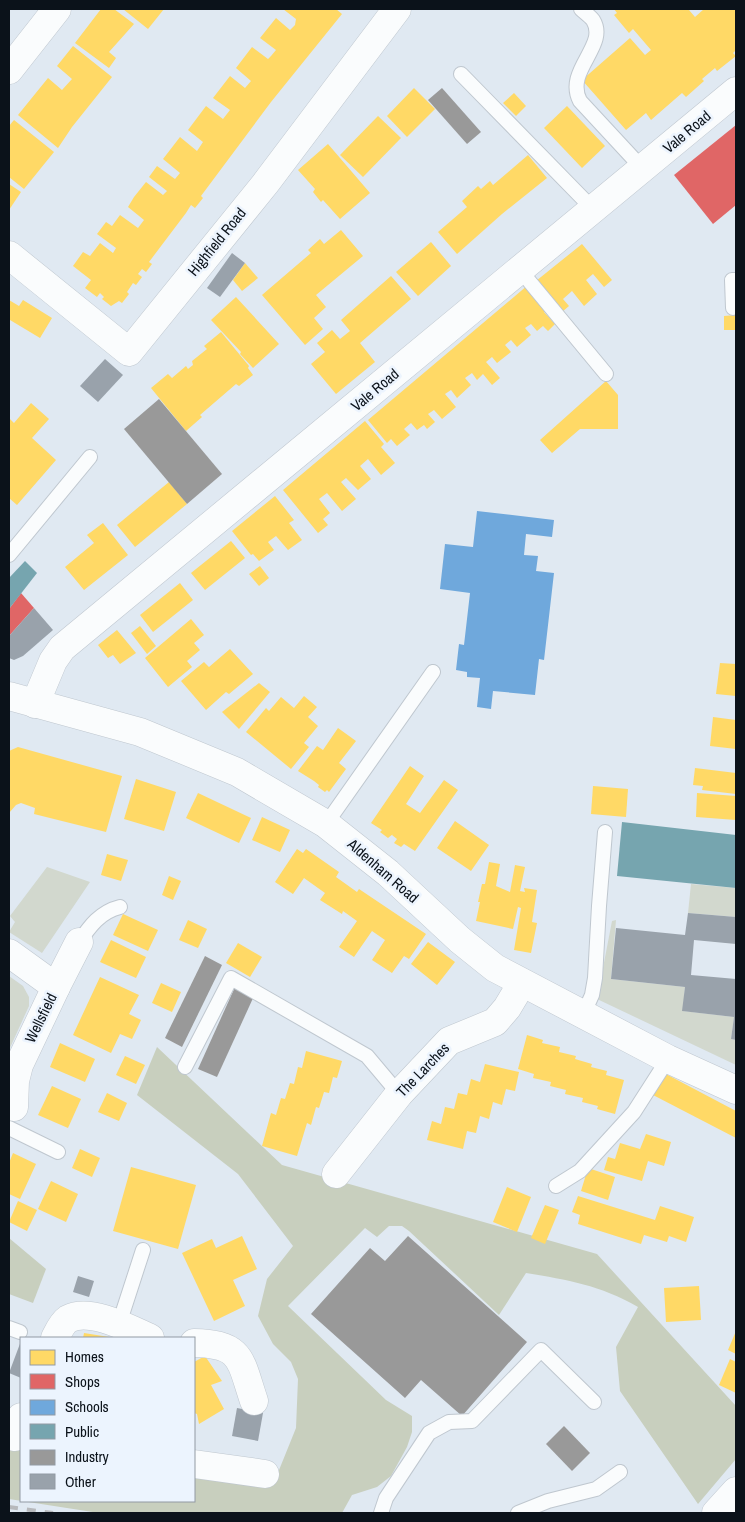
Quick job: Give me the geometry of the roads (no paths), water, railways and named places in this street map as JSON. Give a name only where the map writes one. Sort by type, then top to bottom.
[{"type":"street","points":[[9,70],[57,9]]},
{"type":"street","name":"Highfield Road","points":[[9,256],[129,352],[264,184],[397,9]]},
{"type":"street","name":"Vale Road","points":[[35,704],[53,661],[62,648],[736,91]]},
{"type":"street","name":"Aldenham Road","points":[[9,696],[140,732],[237,772],[326,824],[388,873],[460,940],[495,968],[668,1059],[736,1090]]},
{"type":"street","name":"Wellsfield","points":[[10,1116],[19,1065],[78,942]]},
{"type":"street","name":"Wellsfield","points":[[9,953],[56,987]]},
{"type":"street","name":"The Larches","points":[[336,1174],[399,1094],[449,1041],[495,1022],[507,1008],[522,983]]},
{"type":"street","points":[[56,1337],[67,1320],[84,1314],[119,1324],[148,1337]]},
{"type":"street","points":[[195,1343],[224,1346],[233,1351],[240,1363],[254,1401]]},
{"type":"street","points":[[195,1464],[264,1474]]},
{"type":"street","points":[[716,1513],[736,1491]]},
{"type":"lane","points":[[581,9],[593,20],[596,31],[594,45],[578,73],[576,93],[580,101],[643,168]]},
{"type":"lane","points":[[461,74],[594,210]]},
{"type":"lane","points":[[520,270],[606,374]]},
{"type":"lane","points":[[733,308],[732,280],[736,280]]},
{"type":"lane","points":[[9,555],[90,457]]},
{"type":"lane","points":[[326,824],[433,672]]},
{"type":"lane","points":[[583,1015],[592,995],[595,978],[605,832]]},
{"type":"lane","points":[[78,942],[99,916],[109,910],[120,907]]},
{"type":"lane","points":[[186,1067],[231,978],[367,1056],[399,1094]]},
{"type":"lane","points":[[556,1186],[580,1171],[634,1112],[668,1059]]},
{"type":"lane","points":[[10,1116],[58,1152]]},
{"type":"lane","points":[[119,1324],[144,1250]]},
{"type":"lane","points":[[380,1513],[386,1498],[429,1433],[449,1422],[472,1421],[541,1350],[594,1402]]},
{"type":"lane","points":[[518,1513],[548,1501],[596,1489],[620,1472]]},
{"type":"railway","points":[[9,1507],[53,1513]]}]
